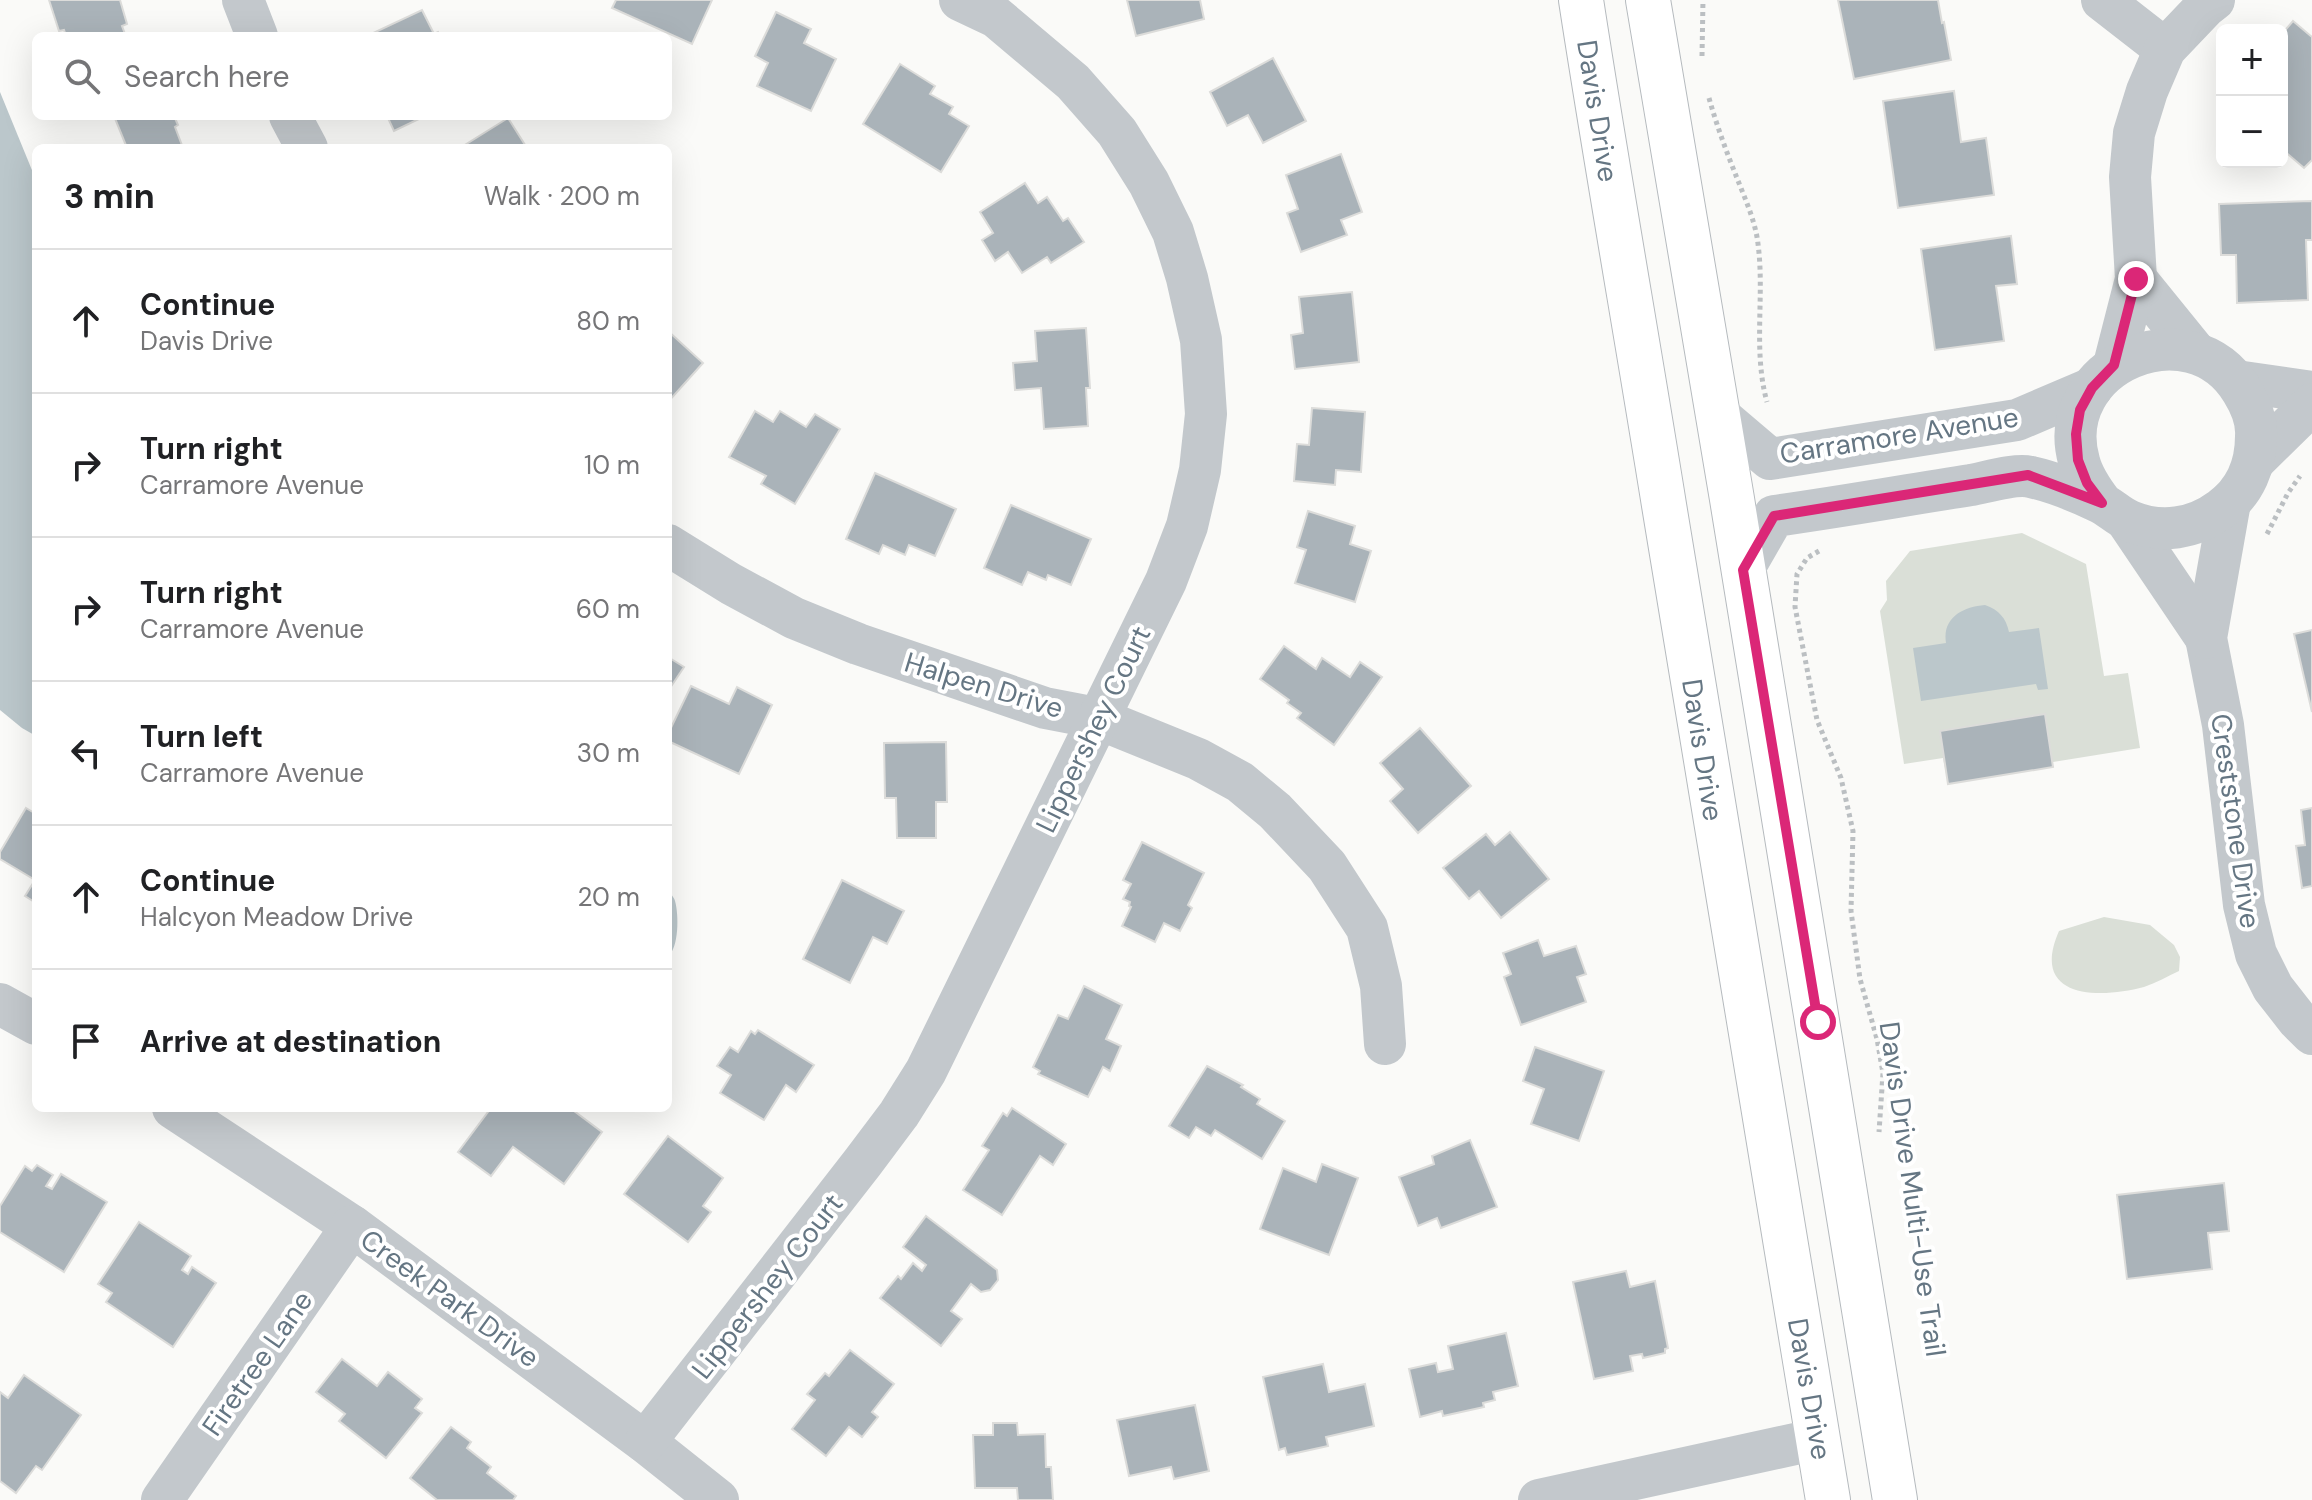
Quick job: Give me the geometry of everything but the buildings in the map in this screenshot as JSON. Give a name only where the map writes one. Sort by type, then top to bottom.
[{"type":"main road","name":"Davis Drive","points":[[1581,0],[1828,1500]]},
{"type":"main road","points":[[1648,0],[1895,1500]]},
{"type":"street","points":[[243,0],[255,32]]},
{"type":"street","points":[[2102,0],[2165,49]]},
{"type":"street","points":[[2115,512],[2087,483],[2078,460],[2076,434],[2080,410],[2103,376],[2136,279],[2130,177],[2134,133],[2147,91],[2165,49],[2214,0]]},
{"type":"street","name":"Lippershey Court","points":[[645,1442],[863,1162],[926,1071],[1166,581],[1187,526],[1200,470],[1206,414],[1201,340],[1173,232],[1149,183],[1117,132],[1073,82],[987,6]]},
{"type":"street","points":[[292,120],[305,144]]},
{"type":"street","points":[[1743,570],[1774,516],[2028,475],[2154,528],[2182,528],[2208,519],[2230,502],[2246,483],[2255,460],[2257,432],[2250,405],[2236,381],[2218,365],[2196,353],[2136,279]]},
{"type":"street","name":"Carramore Avenue","points":[[1717,414],[1770,459],[2017,420],[2103,376],[2139,353],[2168,349],[2196,353]]},
{"type":"street","points":[[2236,381],[2312,392]]},
{"type":"street","points":[[2255,460],[2312,404]]},
{"type":"street","name":"Creststone Drive","points":[[2230,502],[2206,638],[2223,725],[2244,905],[2256,954],[2273,988],[2312,1034]]},
{"type":"street","name":"Creststone Drive","points":[[2115,512],[2206,638]]},
{"type":"street","name":"Halpen Drive","points":[[672,547],[794,618],[858,644],[1045,708],[1097,718],[1198,759],[1240,782],[1275,811],[1327,866],[1367,928],[1381,986],[1385,1044]]},
{"type":"street","points":[[0,1004],[32,1022]]},
{"type":"street","name":"Creek Park Drive","points":[[179,1112],[352,1226],[645,1442],[718,1500]]},
{"type":"street","name":"Firetree Lane","points":[[162,1500],[352,1226]]},
{"type":"street","points":[[1539,1500],[1818,1439]]},
{"type":"path","points":[[1703,0],[1704,69]]},
{"type":"path","points":[[1708,95],[1756,236],[1762,282],[1761,381],[1769,411]]},
{"type":"path","points":[[2263,542],[2288,493],[2303,472]]},
{"type":"path","name":"Davis Drive Multi-Use Trail","points":[[1826,546],[1807,558],[1797,574],[1795,607],[1817,720],[1841,778],[1853,831],[1851,911],[1860,979],[1883,1073],[1881,1143]]},
{"type":"shaded area","points":[[0,92],[32,170],[32,734],[0,710]]},
{"type":"shaded area","points":[[2022,533],[2086,564],[2104,676],[2128,673],[2140,748],[2053,762],[2053,767],[1948,784],[1943,758],[1904,764],[1880,611],[1887,600],[1886,581],[1910,551]]},
{"type":"shaded area","points":[[1985,605],[2001,615],[2009,632],[2039,628],[2048,689],[2038,690],[2036,684],[1921,701],[1913,648],[1946,643],[1947,627],[1955,615]]},
{"type":"shaded area","points":[[672,896],[677,922],[672,952]]},
{"type":"shaded area","points":[[2104,917],[2150,925],[2174,945],[2180,957],[2179,971],[2144,987],[2108,993],[2073,989],[2061,982],[2053,970],[2052,953],[2059,931]]},
{"type":"route","points":[[1818,1022],[1743,570],[1774,516],[2028,475],[2102,503],[2087,483],[2078,460],[2076,434],[2080,410],[2092,388],[2114,365],[2136,279]]}]
